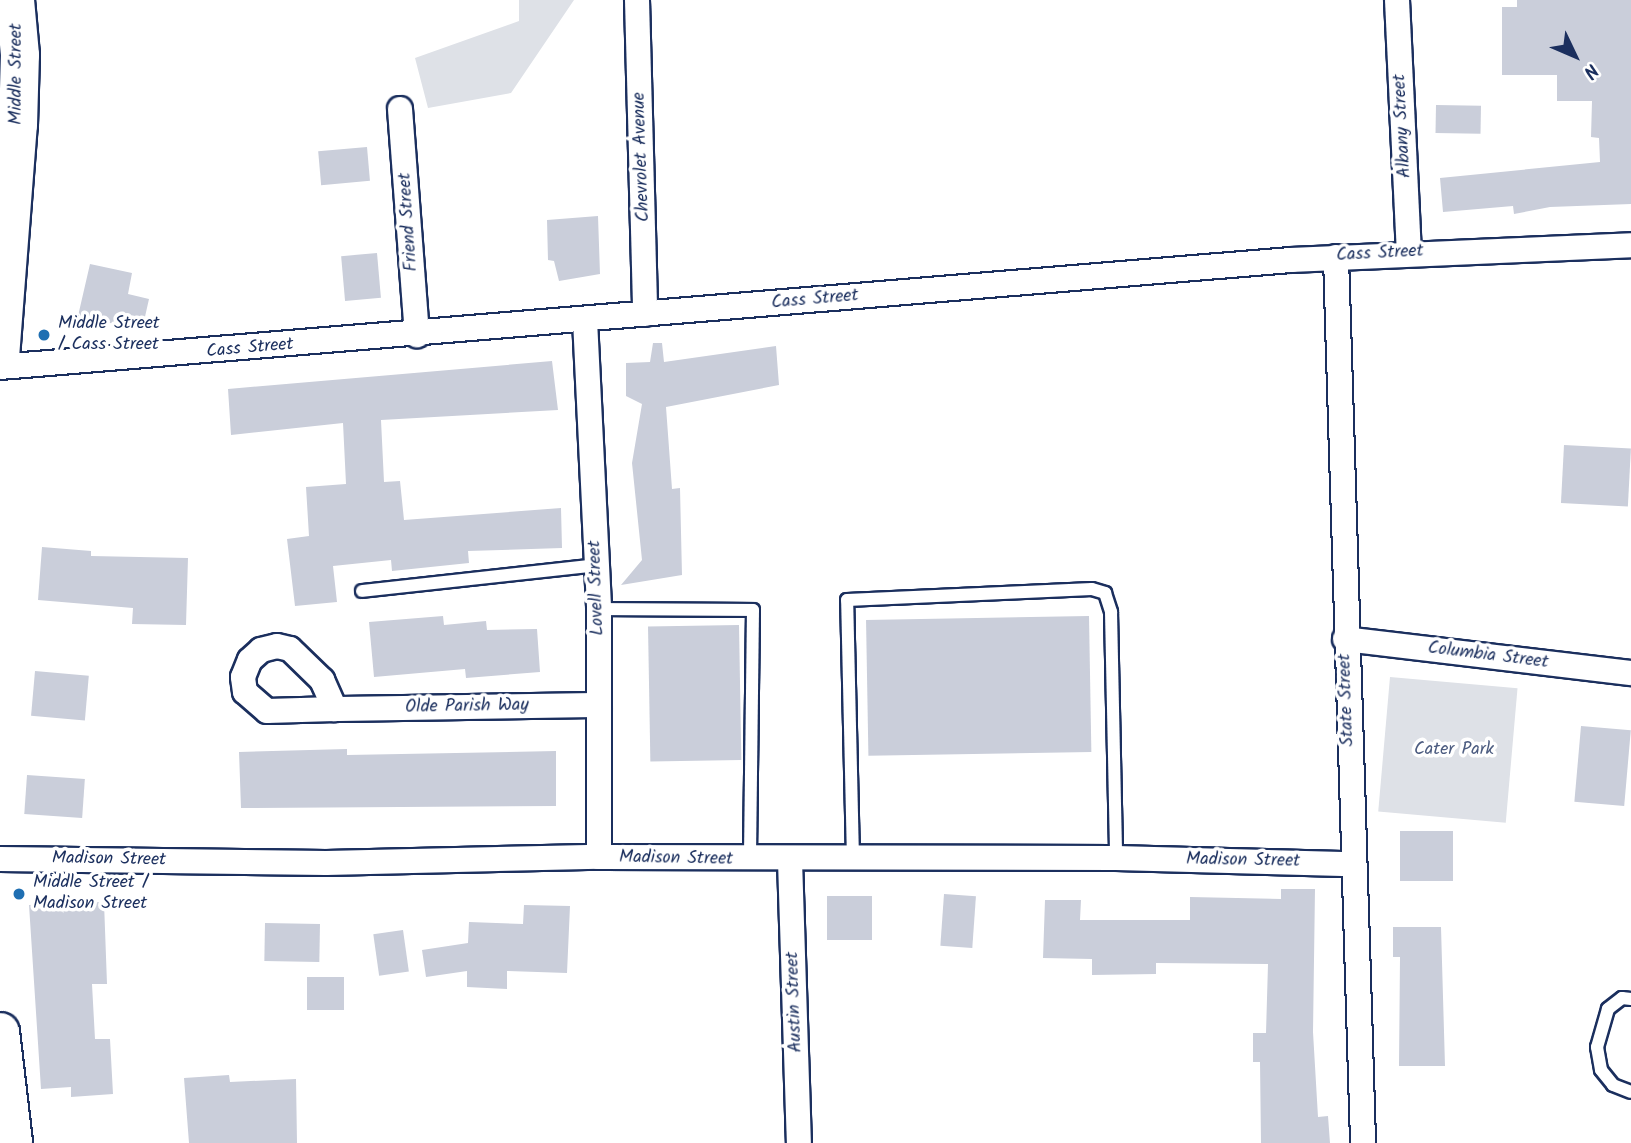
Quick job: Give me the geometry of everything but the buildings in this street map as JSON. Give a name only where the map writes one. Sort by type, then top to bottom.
[{"type":"main road","name":"Middle Street","points":[[0,357],[20,55],[15,0]]},
{"type":"main road","points":[[0,1032],[13,1143]]},
{"type":"street","name":"Chevrolet Avenue","points":[[637,0],[645,314]]},
{"type":"street","name":"Albany Street","points":[[1397,0],[1409,253]]},
{"type":"street","name":"Friend Street","points":[[400,109],[417,335]]},
{"type":"street","name":"Cass Street","points":[[0,367],[417,335],[1336,257],[1631,245]]},
{"type":"street","name":"State Street","points":[[1336,257],[1345,639],[1363,1143]]},
{"type":"street","name":"Lovell Street","points":[[585,320],[599,609],[600,858]]},
{"type":"street","name":"Columbia Street","points":[[1345,639],[1631,673]]},
{"type":"street","name":"Olde Parish Way","points":[[335,709],[599,705]]},
{"type":"street","name":"Madison Street","points":[[0,859],[326,863],[600,858],[1116,858],[1352,864]]},
{"type":"street","name":"Austin Street","points":[[790,860],[799,1143]]},
{"type":"lane","points":[[362,592],[597,565]]},
{"type":"lane","points":[[853,859],[847,600],[1092,589],[1105,593],[1111,612],[1116,858]]},
{"type":"lane","points":[[599,609],[753,610],[751,860]]},
{"type":"lane","points":[[1631,999],[1622,998],[1608,1009],[1597,1047],[1601,1070],[1613,1085],[1631,1092]]},
{"type":"green space","points":[[519,0],[574,0],[511,93],[428,108],[415,58],[519,21]]},
{"type":"green space","name":"Cater Park","points":[[1390,677],[1518,688],[1506,823],[1378,811]]},
{"type":"place","name":"Middle Street / Cass Street","points":[[44,335]]},
{"type":"place","name":"Middle Street / Madison Street","points":[[19,894]]}]
